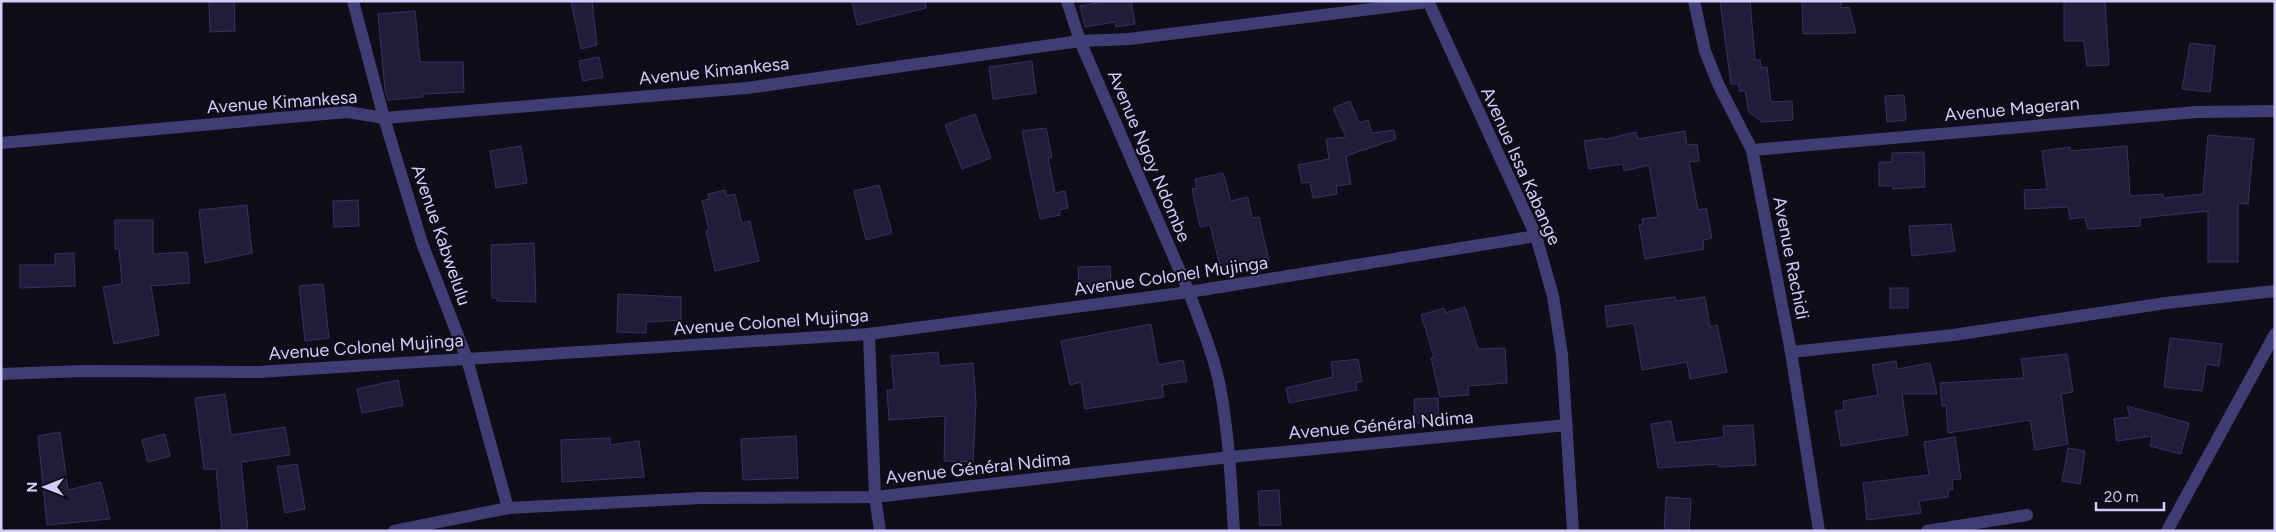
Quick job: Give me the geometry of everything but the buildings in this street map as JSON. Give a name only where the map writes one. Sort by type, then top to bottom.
[{"type":"street","name":"Avenue Kabwelulu","points":[[353,1],[384,118],[422,243],[467,359],[508,508]]},
{"type":"street","name":"Avenue Ngoy Ndombe","points":[[1067,1],[1080,41],[1190,292],[1220,386],[1230,457],[1234,531]]},
{"type":"street","name":"Avenue Rachidi","points":[[1694,1],[1705,51],[1718,86],[1752,150],[1791,352],[1819,531]]},
{"type":"street","name":"Avenue Kimankesa","points":[[1,143],[348,112],[384,118],[747,88],[1080,41],[1129,39],[1428,2]]},
{"type":"street","name":"Avenue Issa Kabange","points":[[1428,2],[1536,236],[1553,296],[1562,355],[1573,531]]},
{"type":"street","name":"Avenue Mageran","points":[[1752,150],[2197,112],[2275,112]]},
{"type":"street","name":"Avenue Colonel Mujinga","points":[[1,374],[92,371],[258,372],[869,334],[1190,292],[1536,236]]},
{"type":"street","points":[[1791,352],[1953,335],[2166,303],[2275,291]]},
{"type":"street","points":[[869,334],[875,497],[880,531]]},
{"type":"street","points":[[2167,531],[2275,334]]},
{"type":"street","name":"Avenue Général Ndima","points":[[394,531],[508,508],[701,498],[875,497],[1230,457],[1567,425]]},
{"type":"street","points":[[1927,531],[2027,516]]}]
